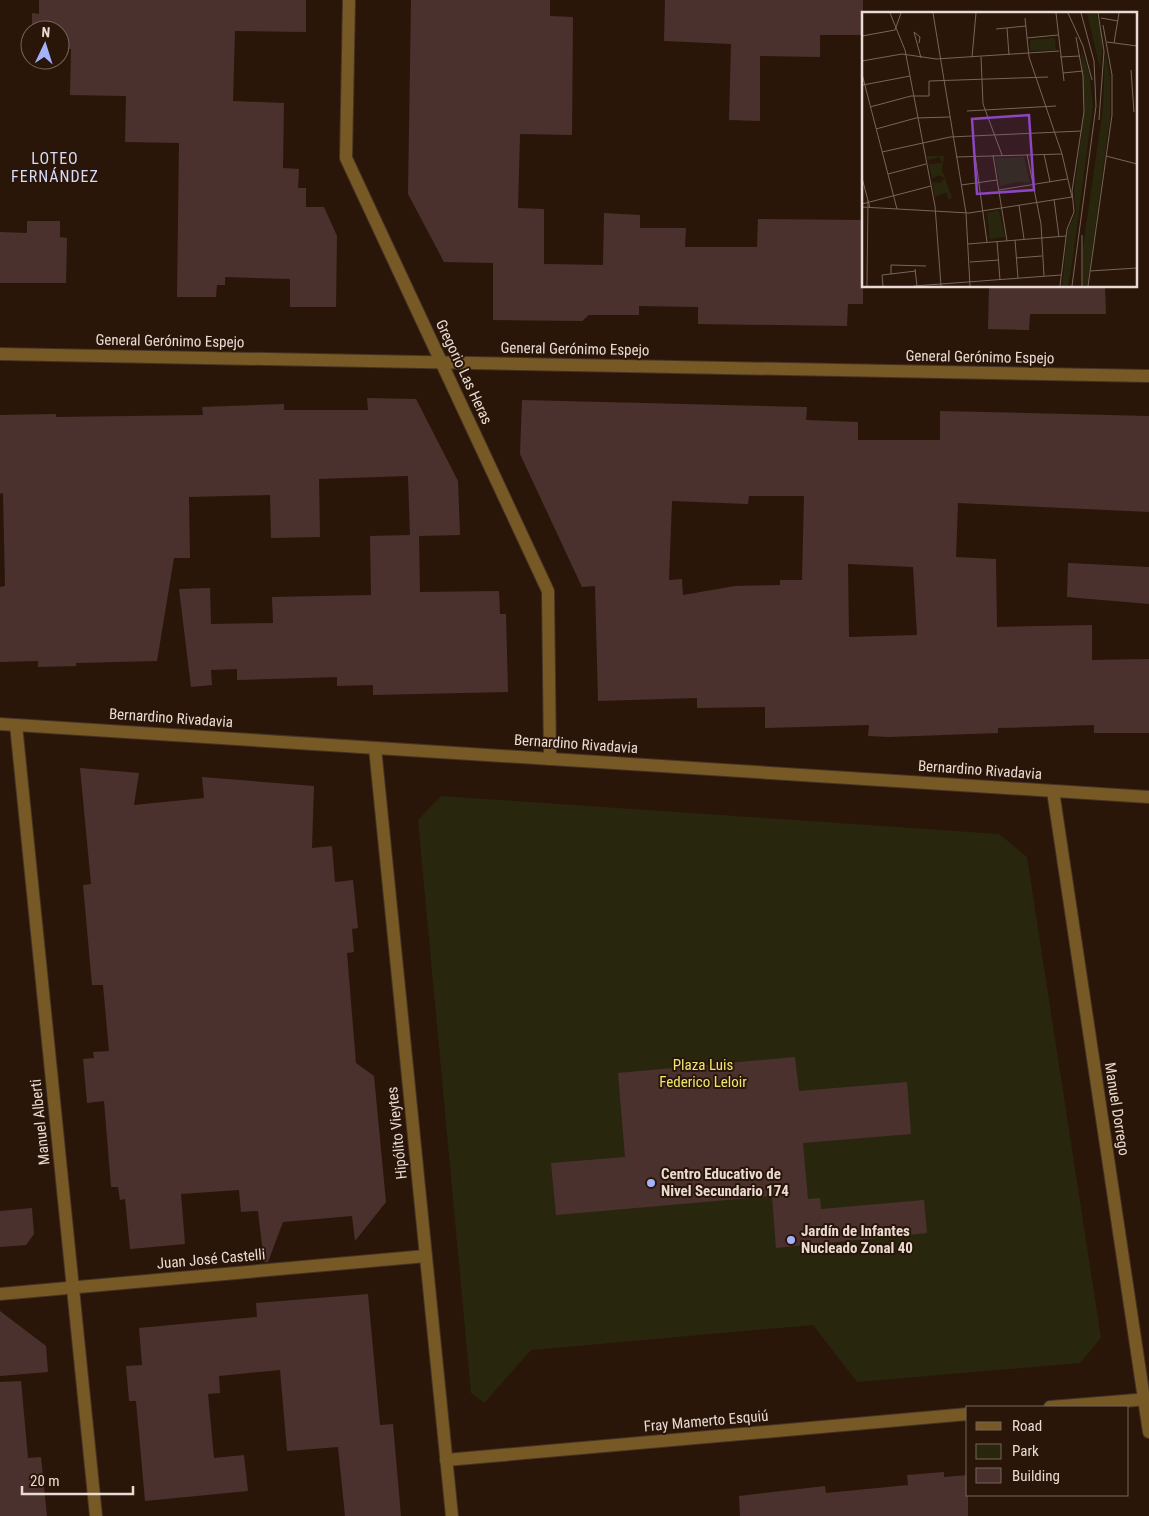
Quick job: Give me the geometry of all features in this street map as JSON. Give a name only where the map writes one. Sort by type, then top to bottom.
[{"type":"street","name":"Gregorio Las Heras","points":[[349,0],[346,158],[548,591],[550,759]]},
{"type":"street","name":"General Gerónimo Espejo","points":[[0,354],[1149,376]]},
{"type":"street","name":"Bernardino Rivadavia","points":[[0,724],[1149,797]]},
{"type":"street","name":"Manuel Alberti","points":[[16,725],[96,1516]]},
{"type":"street","name":"Hipólito Vieytes","points":[[375,748],[452,1516]]},
{"type":"street","name":"Manuel Dorrego","points":[[1053,791],[1147,1399],[1149,1432]]},
{"type":"street","name":"Juan José Castelli","points":[[0,1294],[426,1256]]},
{"type":"street","points":[[1062,1406],[1147,1399]]},
{"type":"street","name":"Fray Mamerto Esquiú","points":[[446,1460],[966,1414]]},
{"type":"green space","name":"Plaza Luis Federico Leloir","points":[[441,796],[999,834],[1027,857],[1101,1338],[1080,1363],[857,1382],[813,1325],[531,1350],[484,1403],[471,1393],[418,820]]},
{"type":"building","points":[[39,0],[306,0],[306,32],[235,31],[233,101],[284,103],[283,168],[299,169],[298,188],[306,188],[306,207],[324,207],[337,236],[336,307],[290,307],[290,279],[225,277],[225,285],[217,285],[216,297],[177,297],[179,143],[125,142],[126,96],[70,95],[70,20],[32,20],[32,13],[39,14]]},
{"type":"building","points":[[411,0],[550,0],[550,16],[573,17],[572,135],[520,134],[518,208],[544,209],[544,264],[603,265],[604,213],[640,215],[640,228],[686,228],[685,247],[757,247],[758,219],[862,220],[863,304],[848,304],[847,326],[698,324],[698,307],[639,306],[639,315],[589,315],[582,321],[493,320],[493,263],[444,262],[408,194]]},
{"type":"building","points":[[665,0],[863,0],[862,35],[820,35],[820,57],[760,56],[760,121],[729,120],[731,44],[664,41]]},
{"type":"building","points":[[27,221],[60,221],[60,237],[67,238],[66,283],[0,283],[0,232],[27,233]]},
{"type":"building","points":[[989,288],[1105,288],[1106,314],[1030,314],[1029,330],[988,329]]},
{"type":"building","points":[[367,398],[416,399],[458,481],[460,535],[419,536],[420,592],[499,591],[500,614],[506,614],[508,692],[373,695],[373,685],[337,686],[337,677],[237,680],[237,669],[211,670],[212,685],[191,687],[179,589],[210,588],[211,624],[273,623],[272,597],[371,595],[370,536],[410,535],[408,476],[319,479],[320,537],[271,538],[270,495],[189,497],[190,558],[174,558],[157,661],[76,663],[76,666],[38,667],[38,661],[0,662],[0,587],[5,586],[3,493],[0,494],[0,415],[56,414],[56,417],[203,415],[202,407],[284,404],[284,410],[368,410]]},
{"type":"building","points":[[522,400],[807,407],[806,420],[858,422],[858,440],[940,440],[940,411],[1149,416],[1149,512],[958,503],[956,557],[996,559],[997,627],[1092,625],[1092,660],[1149,659],[1149,733],[1094,733],[1094,725],[998,728],[998,733],[868,736],[869,725],[765,728],[765,707],[697,708],[697,698],[598,701],[595,586],[582,587],[520,454]],"holes":[[[749,496],[804,496],[802,580],[780,580],[780,585],[735,586],[683,595],[682,579],[669,580],[672,501],[748,504]],[[848,564],[913,567],[917,635],[849,637]]]},
{"type":"building","points":[[1068,563],[1149,567],[1149,604],[1067,597]]},
{"type":"building","points":[[80,768],[139,773],[134,805],[204,798],[202,777],[314,786],[312,848],[332,846],[335,882],[353,880],[358,928],[352,929],[354,952],[347,953],[356,1063],[374,1076],[386,1202],[355,1241],[352,1216],[283,1222],[268,1262],[264,1262],[258,1211],[241,1212],[239,1190],[181,1194],[185,1244],[130,1249],[125,1199],[120,1200],[118,1187],[111,1187],[104,1101],[87,1103],[83,1059],[94,1058],[93,1052],[109,1051],[103,985],[92,985],[83,885],[91,884]]},
{"type":"building","points":[[795,1057],[799,1091],[907,1082],[911,1134],[803,1143],[808,1199],[820,1198],[821,1209],[924,1200],[927,1233],[776,1248],[772,1196],[556,1215],[551,1163],[625,1157],[618,1073]]},
{"type":"building","points":[[32,1208],[34,1234],[26,1245],[0,1247],[0,1211]]},
{"type":"building","points":[[368,1294],[380,1425],[393,1424],[401,1516],[345,1516],[338,1447],[287,1451],[280,1370],[219,1376],[220,1393],[208,1394],[214,1458],[244,1455],[248,1491],[145,1501],[136,1401],[129,1401],[126,1366],[142,1365],[139,1328],[257,1317],[256,1303]]},
{"type":"building","points":[[0,1311],[46,1346],[48,1372],[0,1376]]},
{"type":"building","points":[[21,1381],[28,1458],[41,1457],[47,1516],[0,1516],[0,1382]]},
{"type":"building","points":[[944,1472],[944,1477],[966,1475],[968,1516],[740,1516],[739,1496],[825,1486],[826,1493],[908,1485],[907,1475]]},
{"type":"place","name":"Centro Educativo de Nivel Secundario 174","points":[[651,1183]]},
{"type":"place","name":"Jardín de Infantes Nucleado Zonal 40","points":[[791,1240]]},
{"type":"district","name":"LOTEO FERNÁNDEZ","points":[[55,167]]}]
